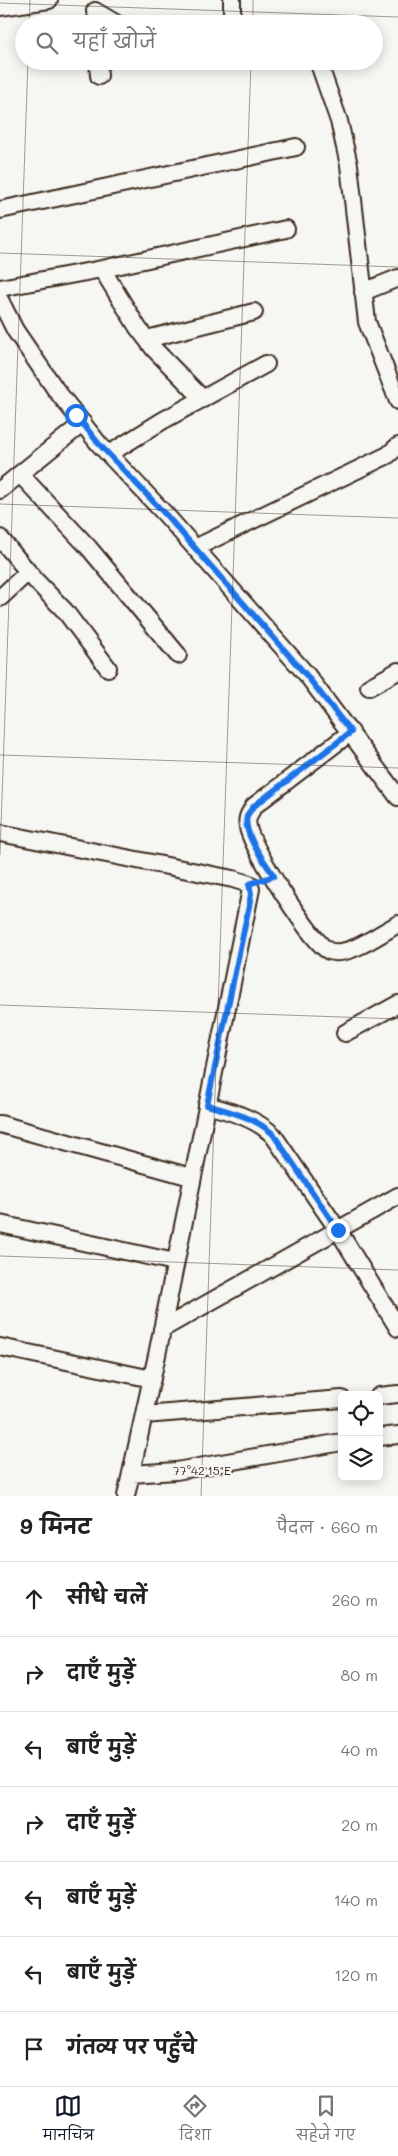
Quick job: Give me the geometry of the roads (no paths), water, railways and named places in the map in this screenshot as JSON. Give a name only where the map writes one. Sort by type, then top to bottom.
[{"type":"street","points":[[0,7],[49,0]]},
{"type":"street","points":[[232,0],[232,15]]},
{"type":"street","points":[[321,70],[339,121],[349,165],[367,322],[398,401]]},
{"type":"street","points":[[0,210],[296,147]]},
{"type":"street","points":[[0,288],[102,269],[286,229]]},
{"type":"street","points":[[102,269],[114,292],[147,339],[203,399]]},
{"type":"street","points":[[364,292],[398,278]]},
{"type":"street","points":[[0,300],[15,330],[35,360],[83,424],[307,676],[351,732],[398,797]]},
{"type":"street","points":[[147,339],[254,312]]},
{"type":"street","points":[[109,454],[266,364]]},
{"type":"street","points":[[0,490],[83,424]]},
{"type":"street","points":[[195,548],[388,456],[397,448]]},
{"type":"street","points":[[20,474],[89,548],[178,655]]},
{"type":"street","points":[[0,538],[65,612],[108,668]]},
{"type":"street","points":[[0,598],[28,572]]},
{"type":"street","points":[[369,687],[398,671]]},
{"type":"street","points":[[351,732],[254,806],[247,816],[248,828],[252,840],[274,876],[318,943],[328,950],[338,952],[351,950],[398,924]]},
{"type":"street","points":[[0,832],[249,884],[274,876]]},
{"type":"street","points":[[126,1496],[152,1379],[191,1178],[249,906],[251,894],[249,884]]},
{"type":"street","points":[[345,1032],[398,1004]]},
{"type":"street","points":[[207,1105],[252,1120],[261,1124],[273,1134],[338,1230],[398,1328]]},
{"type":"street","points":[[0,1124],[191,1178]]},
{"type":"street","points":[[162,1329],[398,1196]]},
{"type":"street","points":[[0,1224],[175,1262]]},
{"type":"street","points":[[0,1347],[152,1379]]},
{"type":"street","points":[[383,1396],[398,1394]]},
{"type":"street","points":[[144,1416],[338,1399]]},
{"type":"street","points":[[383,1437],[398,1435]]},
{"type":"street","points":[[131,1474],[176,1471],[338,1443]]}]
